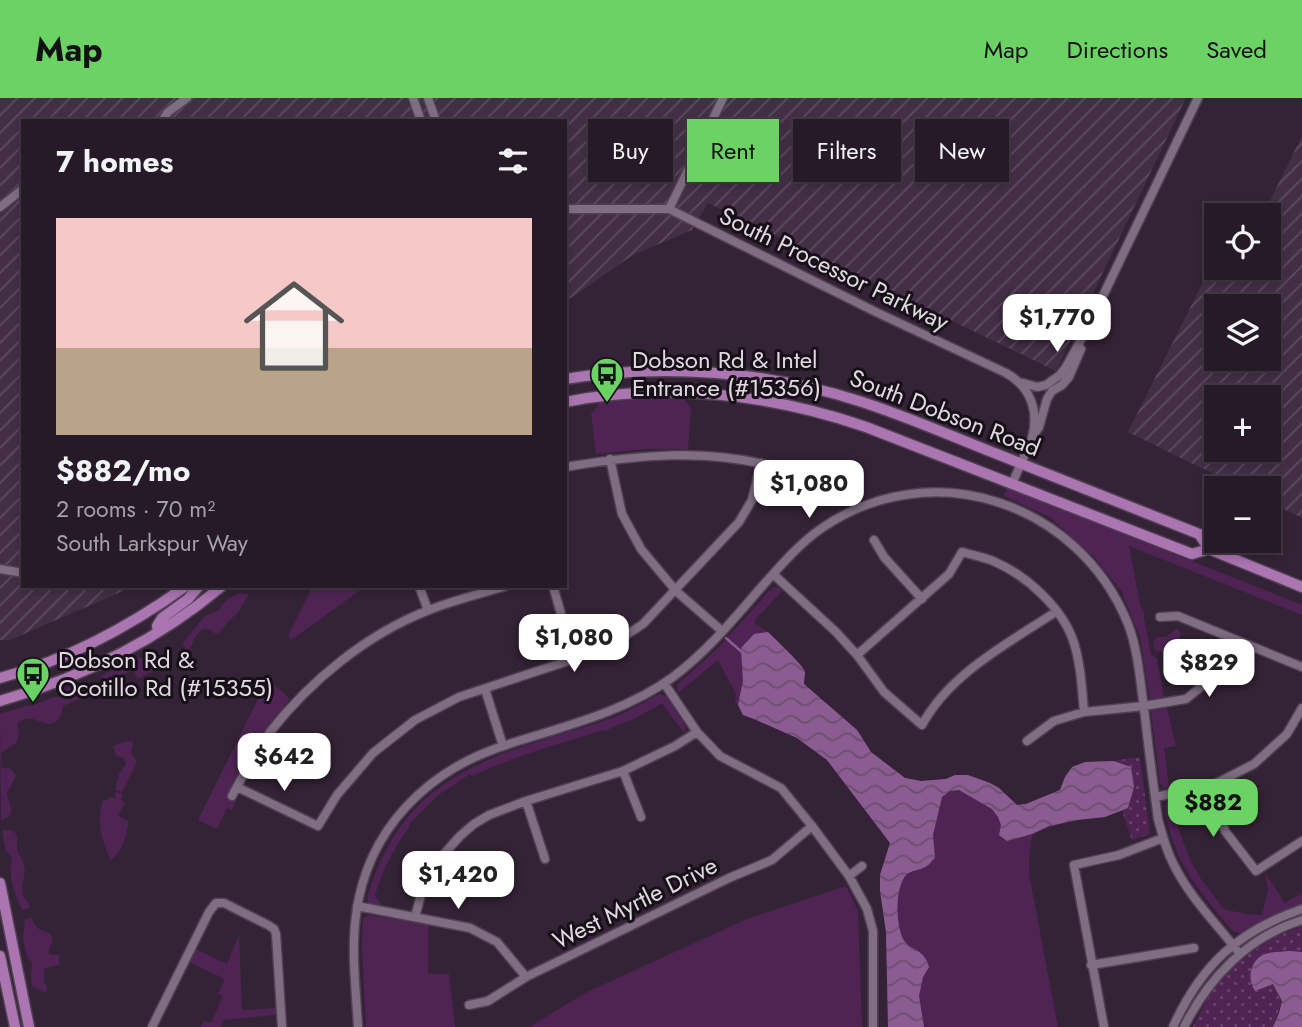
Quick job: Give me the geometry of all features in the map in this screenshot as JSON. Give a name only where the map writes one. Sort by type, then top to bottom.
[{"type":"main road","name":"South Dobson Road","points":[[567,379],[624,372],[678,371],[782,381],[821,390],[861,401],[1199,534],[1204,542]]},
{"type":"main road","name":"South Dobson Road","points":[[567,402],[626,394],[681,393],[736,396],[774,402],[866,427],[1192,554],[1204,550]]},
{"type":"main road","name":"South Dobson Road","points":[[1219,553],[1302,587]]},
{"type":"main road","points":[[0,678],[76,651],[135,620],[183,588]]},
{"type":"main road","points":[[158,632],[157,626],[162,618],[198,588]]},
{"type":"main road","points":[[0,701],[82,672],[130,648],[189,612],[219,588]]},
{"type":"main road","points":[[0,883],[4,920],[29,1027]]},
{"type":"main road","points":[[0,956],[15,1027]]},
{"type":"street","points":[[164,119],[177,104],[187,98]]},
{"type":"street","points":[[413,98],[420,119]]},
{"type":"street","points":[[428,98],[435,119]]},
{"type":"street","points":[[669,209],[721,100],[711,98]]},
{"type":"street","points":[[1020,382],[1037,387],[1054,380],[1066,367],[1088,327],[1198,98]]},
{"type":"street","points":[[0,207],[21,191]]},
{"type":"street","name":"South Processor Parkway","points":[[567,209],[669,209],[1020,382]]},
{"type":"street","points":[[1012,484],[1042,420],[1044,404],[1049,395],[1066,382],[1072,372],[1088,327]]},
{"type":"street","points":[[1020,382],[1030,395],[1034,408],[1036,419],[1032,438]]},
{"type":"street","points":[[567,467],[610,459],[658,455],[708,455],[761,463],[813,477],[825,488]]},
{"type":"street","points":[[610,459],[622,514],[641,549],[676,591],[722,631]]},
{"type":"street","points":[[237,787],[318,826],[337,795],[373,753],[415,720],[459,697],[611,645],[643,624],[739,522],[752,500],[761,463]]},
{"type":"street","points":[[358,1027],[354,932],[360,889],[380,842],[398,815],[420,792],[448,771],[475,757],[613,710],[664,683],[696,658],[773,574],[820,530],[875,501],[912,494],[950,493],[978,497],[1030,515],[1061,535],[1085,556],[1105,580],[1131,632],[1139,669],[1155,797],[1163,838],[1171,860],[1187,888],[1240,954]]},
{"type":"street","points":[[874,540],[884,557],[922,599]]},
{"type":"street","points":[[857,655],[949,574],[962,552],[993,561],[1030,583],[1057,611],[1073,641],[1080,671],[1084,712]]},
{"type":"street","points":[[0,569],[21,573]]},
{"type":"street","points":[[773,574],[836,632],[884,692],[922,725],[930,709],[958,678],[1057,611]]},
{"type":"street","points":[[420,588],[428,610]]},
{"type":"street","points":[[232,796],[269,734],[308,688],[362,646],[428,610],[500,588]]},
{"type":"street","points":[[553,588],[574,659]]},
{"type":"street","points":[[1160,617],[1178,616],[1302,667]]},
{"type":"street","points":[[1027,741],[1054,721],[1084,712],[1186,699],[1217,674],[1233,639]]},
{"type":"street","points":[[664,683],[697,732],[720,755],[781,788],[849,876],[867,909],[873,931],[873,1027]]},
{"type":"street","points":[[485,689],[503,746]]},
{"type":"street","points":[[1155,797],[1211,786],[1254,764],[1287,734],[1302,708]]},
{"type":"street","points":[[415,917],[422,891],[436,863],[474,824],[489,815],[526,801],[623,771],[675,746],[697,732]]},
{"type":"street","points":[[623,771],[641,817]]},
{"type":"street","points":[[1211,786],[1226,831],[1256,871],[1302,841]]},
{"type":"street","points":[[526,801],[545,859]]},
{"type":"street","name":"West Myrtle Drive","points":[[469,1005],[488,1001],[526,977],[729,878],[772,860],[812,826]]},
{"type":"street","points":[[1104,1027],[1074,864],[1119,855],[1163,838]]},
{"type":"street","points":[[849,876],[863,866]]},
{"type":"street","points":[[724,868],[729,878]]},
{"type":"street","points":[[152,1027],[216,903],[224,903],[274,929],[282,1027]]},
{"type":"street","points":[[357,906],[470,928],[497,942],[526,977]]},
{"type":"street","points":[[1173,1027],[1195,986],[1233,945],[1254,929],[1302,909]]},
{"type":"street","points":[[1184,1027],[1204,991],[1220,972],[1263,937],[1302,920]]},
{"type":"street","points":[[1091,965],[1194,948]]},
{"type":"shaded area","points":[[0,98],[1186,98],[1056,371],[708,203],[692,230],[633,255],[567,301],[567,119],[21,119],[21,588],[130,588],[10,640],[0,640]]},
{"type":"shaded area","points":[[1302,136],[1302,518],[1281,508],[1281,476],[1218,476],[1128,432],[1204,280],[1281,280],[1281,203],[1269,203]]},
{"type":"shaded area","points":[[648,398],[684,399],[691,408],[688,449],[645,449],[596,454],[591,414],[600,403]]},
{"type":"shaded area","points":[[1007,488],[1302,605],[1302,615],[1129,546],[1151,655],[1157,658],[1164,697],[1150,700],[1140,637],[1122,592],[1095,558],[1050,517],[1004,496]]},
{"type":"shaded area","points":[[773,587],[782,591],[755,620],[755,624],[770,634],[803,666],[804,684],[857,730],[871,752],[905,778],[921,781],[968,775],[999,788],[1017,805],[1060,790],[1070,772],[1081,764],[1114,761],[1105,817],[1068,822],[1032,835],[1029,874],[1058,1027],[888,1027],[886,932],[880,875],[890,843],[827,760],[797,738],[743,715],[735,700],[736,694],[718,660],[678,693],[677,685],[717,649]]},
{"type":"shaded area","points":[[312,588],[363,588],[291,640],[288,636]]},
{"type":"shaded area","points":[[240,593],[249,594],[239,611],[218,634],[203,629],[195,637],[188,656],[193,661],[189,668],[179,650],[185,652],[185,647],[182,646],[187,638],[204,616],[218,611],[226,600]]},
{"type":"shaded area","points":[[1176,629],[1180,636],[1173,645],[1165,651],[1156,651],[1153,645],[1156,637],[1166,637]]},
{"type":"shaded area","points":[[163,653],[159,667],[138,679],[133,670],[113,680],[101,676],[138,657],[150,660]]},
{"type":"shaded area","points":[[268,679],[290,699],[240,770],[227,796],[236,801],[232,810],[227,808],[217,829],[198,820]]},
{"type":"shaded area","points":[[84,682],[89,690],[81,698],[63,706],[61,716],[55,722],[50,724],[28,718],[17,724],[17,742],[1,753],[1,767],[11,769],[16,776],[7,793],[10,815],[1,820],[0,713],[61,697],[66,689]]},
{"type":"shaded area","points":[[659,694],[667,697],[686,727],[684,733],[662,703],[636,718],[604,731],[520,756],[472,776],[470,774],[438,795],[409,824],[390,859],[375,895],[381,905],[369,903],[367,898],[379,864],[394,836],[432,793],[482,763],[512,750],[613,718]]},
{"type":"shaded area","points":[[1167,708],[1176,746],[1164,748],[1169,788],[1164,788],[1160,783],[1151,711]]},
{"type":"shaded area","points":[[133,741],[131,753],[137,762],[122,792],[115,790],[119,774],[126,764],[124,758],[116,755],[113,746]]},
{"type":"shaded area","points":[[1140,758],[1150,834],[1132,840],[1122,810],[1128,808],[1130,799],[1131,767],[1114,761]]},
{"type":"shaded area","points":[[115,792],[123,794],[121,800],[125,802],[118,816],[129,822],[121,848],[111,860],[103,839],[100,815],[103,800],[116,798]]},
{"type":"shaded area","points":[[1203,793],[1208,797],[1170,805],[1190,860],[1224,909],[1262,915],[1268,890],[1265,873],[1285,903],[1302,893],[1302,903],[1241,934],[1233,931],[1183,864],[1166,818],[1164,805],[1168,801]]},
{"type":"shaded area","points":[[2,830],[12,830],[17,835],[17,851],[25,871],[23,896],[30,908],[22,910],[15,892],[11,879],[12,860],[6,851]]},
{"type":"shaded area","points":[[846,886],[858,911],[862,1027],[529,1027],[589,991],[747,919]]},
{"type":"shaded area","points":[[369,915],[428,925],[428,974],[449,974],[455,1027],[366,1027],[362,946],[363,919]]},
{"type":"shaded area","points":[[32,918],[37,928],[52,937],[48,953],[59,955],[59,965],[44,970],[46,993],[32,986],[32,963],[27,956],[23,939],[25,919]]},
{"type":"shaded area","points":[[1302,926],[1302,951],[1253,967],[1251,980],[1255,991],[1273,984],[1282,1001],[1273,1027],[1193,1027],[1212,990],[1241,960],[1272,938]]},
{"type":"shaded area","points":[[239,935],[242,1010],[275,1008],[276,1015],[224,1020],[221,1027],[201,1027],[204,1021],[211,1023],[223,996],[218,994],[225,979],[189,962],[196,949],[227,964]]},
{"type":"water","points":[[768,632],[803,669],[804,684],[857,730],[871,752],[905,778],[921,781],[968,775],[999,788],[1017,805],[1060,790],[1072,767],[1085,762],[1114,761],[1131,767],[1134,787],[1128,808],[1105,817],[1049,826],[1007,841],[999,835],[1001,825],[992,809],[959,790],[950,791],[942,797],[933,835],[935,858],[927,866],[907,874],[898,897],[898,916],[903,939],[924,956],[929,967],[923,977],[919,996],[924,1027],[888,1027],[886,932],[880,875],[890,843],[827,760],[797,738],[743,715],[738,705],[743,681],[741,648],[754,634]]},
{"type":"water","points":[[1271,952],[1302,952],[1302,1027],[1273,1027],[1282,1001],[1273,984],[1255,991],[1251,972],[1254,963],[1261,956]]},
{"type":"waterway","points":[[726,638],[744,654]]},
{"type":"place","name":"Dobson Rd & Intel Entrance (#15356)","points":[[607,404]]},
{"type":"place","name":"Dobson Rd & Ocotillo Rd (#15355)","points":[[33,704]]}]
